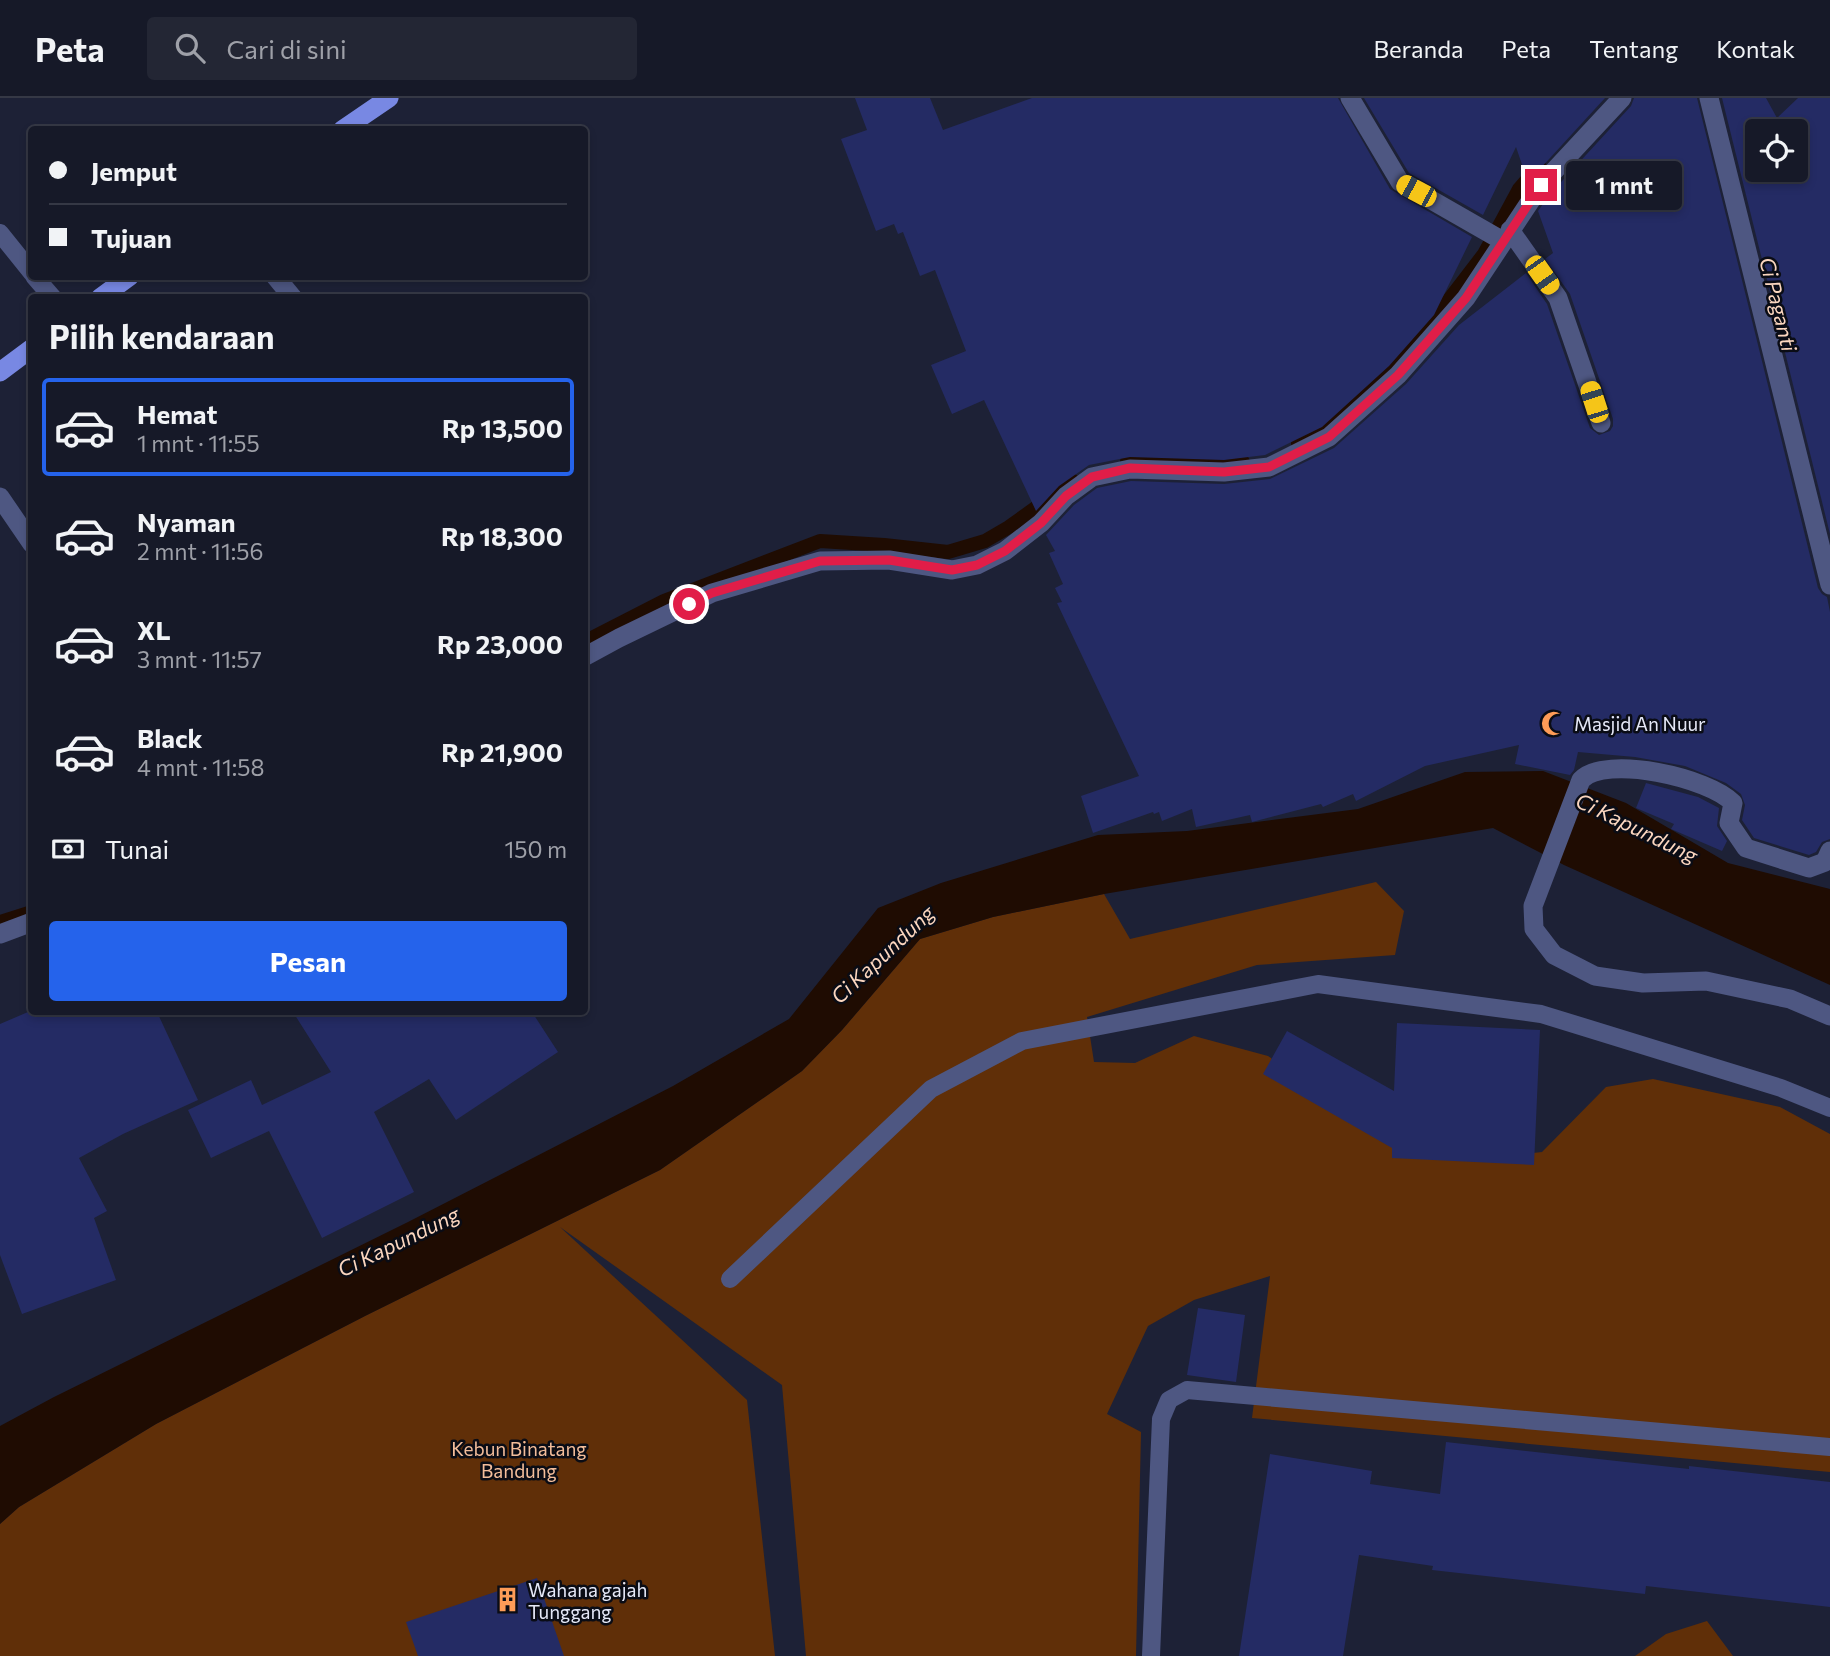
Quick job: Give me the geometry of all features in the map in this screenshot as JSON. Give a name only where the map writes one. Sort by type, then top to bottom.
[{"type":"main road","points":[[348,126],[389,98]]},
{"type":"main road","points":[[105,294],[125,280]]},
{"type":"main road","points":[[0,372],[28,351]]},
{"type":"street","points":[[1350,98],[1400,183],[1486,230],[1507,235],[1558,298],[1601,422]]},
{"type":"street","points":[[588,655],[712,593],[820,561],[889,560],[952,570],[977,565],[1005,551],[1041,523],[1066,496],[1092,477],[1130,468],[1224,472],[1269,467],[1329,437],[1398,375],[1466,298],[1541,185],[1622,98]]},
{"type":"street","points":[[1709,98],[1830,585]]},
{"type":"street","points":[[278,280],[289,294]]},
{"type":"street","points":[[0,497],[28,538]]},
{"type":"street","points":[[1830,851],[1825,862],[1809,869],[1746,848],[1729,823],[1733,803],[1727,796],[1687,778],[1627,768],[1586,775],[1581,780],[1532,906],[1534,929],[1554,955],[1595,976],[1643,983],[1706,981],[1790,999],[1830,1016]]},
{"type":"street","points":[[0,934],[28,924]]},
{"type":"lane","points":[[0,233],[28,269]]},
{"type":"lane","points":[[37,280],[50,294]]},
{"type":"lane","points":[[730,1279],[931,1089],[1022,1041],[1318,984],[1541,1014],[1781,1088],[1830,1108]]},
{"type":"lane","points":[[1151,1656],[1161,1419],[1169,1400],[1187,1390],[1830,1447]]},
{"type":"green space","name":"Kebun Binatang Bandung","points":[[1376,882],[1404,911],[1395,955],[1257,965],[1087,1017],[1094,1062],[1135,1063],[1194,1036],[1268,1056],[1324,1095],[1462,1161],[1542,1152],[1606,1087],[1653,1079],[1780,1107],[1830,1134],[1830,1472],[1252,1418],[1270,1276],[1194,1300],[1148,1326],[1107,1414],[1141,1432],[1136,1656],[806,1656],[782,1385],[560,1227],[747,1400],[775,1656],[0,1656],[0,1524],[19,1507],[156,1424],[365,1316],[660,1170],[802,1071],[842,1030],[920,939],[993,917],[1104,894],[1130,939]]},
{"type":"green space","points":[[1707,1621],[1733,1656],[1635,1656],[1666,1634]]},
{"type":"water","name":"Ci Kapundung","points":[[1543,771],[1626,803],[1728,863],[1830,889],[1830,985],[1564,865],[1493,828],[1104,894],[993,917],[920,939],[842,1030],[802,1071],[660,1170],[365,1316],[156,1424],[19,1507],[0,1524],[0,1426],[673,1086],[789,1019],[878,908],[941,883],[1098,835],[1187,831],[1358,809],[1465,772]]},
{"type":"building","points":[[855,98],[930,98],[943,130],[1032,98],[1338,98],[1390,189],[1472,237],[1434,315],[1389,366],[1322,427],[1265,455],[1224,460],[1130,457],[1089,465],[1059,486],[1036,511],[984,400],[952,414],[931,365],[966,351],[935,270],[920,276],[903,232],[898,234],[894,224],[876,231],[841,139],[867,130]]},
{"type":"building","points":[[1364,98],[1605,98],[1528,182],[1516,147],[1483,215],[1409,173]]},
{"type":"building","points":[[1634,98],[1697,98],[1818,588],[1827,597],[1830,612],[1830,839],[1822,842],[1816,852],[1809,855],[1754,838],[1742,820],[1745,805],[1741,794],[1726,783],[1685,766],[1635,757],[1578,752],[1574,770],[1570,775],[1515,764],[1519,745],[1425,766],[1356,801],[1353,794],[1323,807],[1321,804],[1252,822],[1250,815],[1196,827],[1192,809],[1162,821],[1159,812],[1153,812],[1093,833],[1081,796],[1139,776],[1057,603],[1062,602],[1055,588],[1063,584],[1049,553],[1055,551],[1046,535],[1074,505],[1097,488],[1131,481],[1224,484],[1270,479],[1334,448],[1406,384],[1459,325],[1526,273],[1547,304],[1590,428],[1599,435],[1610,431],[1613,419],[1570,294],[1545,259],[1553,253],[1538,211],[1551,193],[1631,106]]},
{"type":"building","points":[[1722,98],[1766,98],[1777,118],[1798,98],[1830,98],[1830,534]]},
{"type":"building","points":[[1646,783],[1698,797],[1719,808],[1717,826],[1727,841],[1722,851],[1671,829],[1674,824],[1636,808]]},
{"type":"building","points":[[28,1012],[28,1015],[158,1015],[198,1100],[123,1134],[79,1158],[107,1211],[94,1218],[116,1280],[22,1314],[0,1255],[0,1024]]},
{"type":"building","points":[[295,1015],[534,1015],[558,1052],[456,1120],[429,1079],[374,1112],[414,1192],[322,1238],[269,1131],[211,1158],[188,1110],[251,1080],[262,1105],[331,1072]]},
{"type":"building","points":[[1397,1023],[1540,1030],[1534,1165],[1392,1158],[1392,1148],[1263,1074],[1287,1031],[1394,1091]]},
{"type":"building","points":[[1198,1308],[1245,1315],[1236,1382],[1187,1375]]},
{"type":"building","points":[[1446,1442],[1830,1482],[1830,1607],[1646,1586],[1645,1594],[1432,1570],[1433,1566],[1359,1555],[1343,1656],[1239,1656],[1270,1454],[1372,1471],[1370,1484],[1440,1494]]},
{"type":"building","name":"Wahana gajah Tunggang","points":[[537,1578],[564,1656],[418,1656],[406,1622]]},
{"type":"waterway","points":[[1298,443],[1331,424],[1425,331],[1484,254],[1519,189],[1539,166]]},
{"type":"waterway","points":[[1127,461],[1243,462]]},
{"type":"waterway","points":[[588,640],[664,601],[820,541],[948,552],[985,541],[1073,481]]},
{"type":"waterway","points":[[0,922],[28,913]]},
{"type":"place","name":"Masjid An Nuur","points":[[1554,723]]},
{"type":"place","name":"Wahana gajah Tunggang","points":[[508,1600]]},
{"type":"route","points":[[689,604],[712,593],[820,561],[889,560],[952,570],[977,565],[1005,551],[1041,523],[1066,496],[1092,477],[1130,468],[1224,472],[1269,467],[1329,437],[1398,375],[1466,298],[1541,185]]},
{"type":"water label","name":"Ci Paganti","points":[[1779,304]]}]
